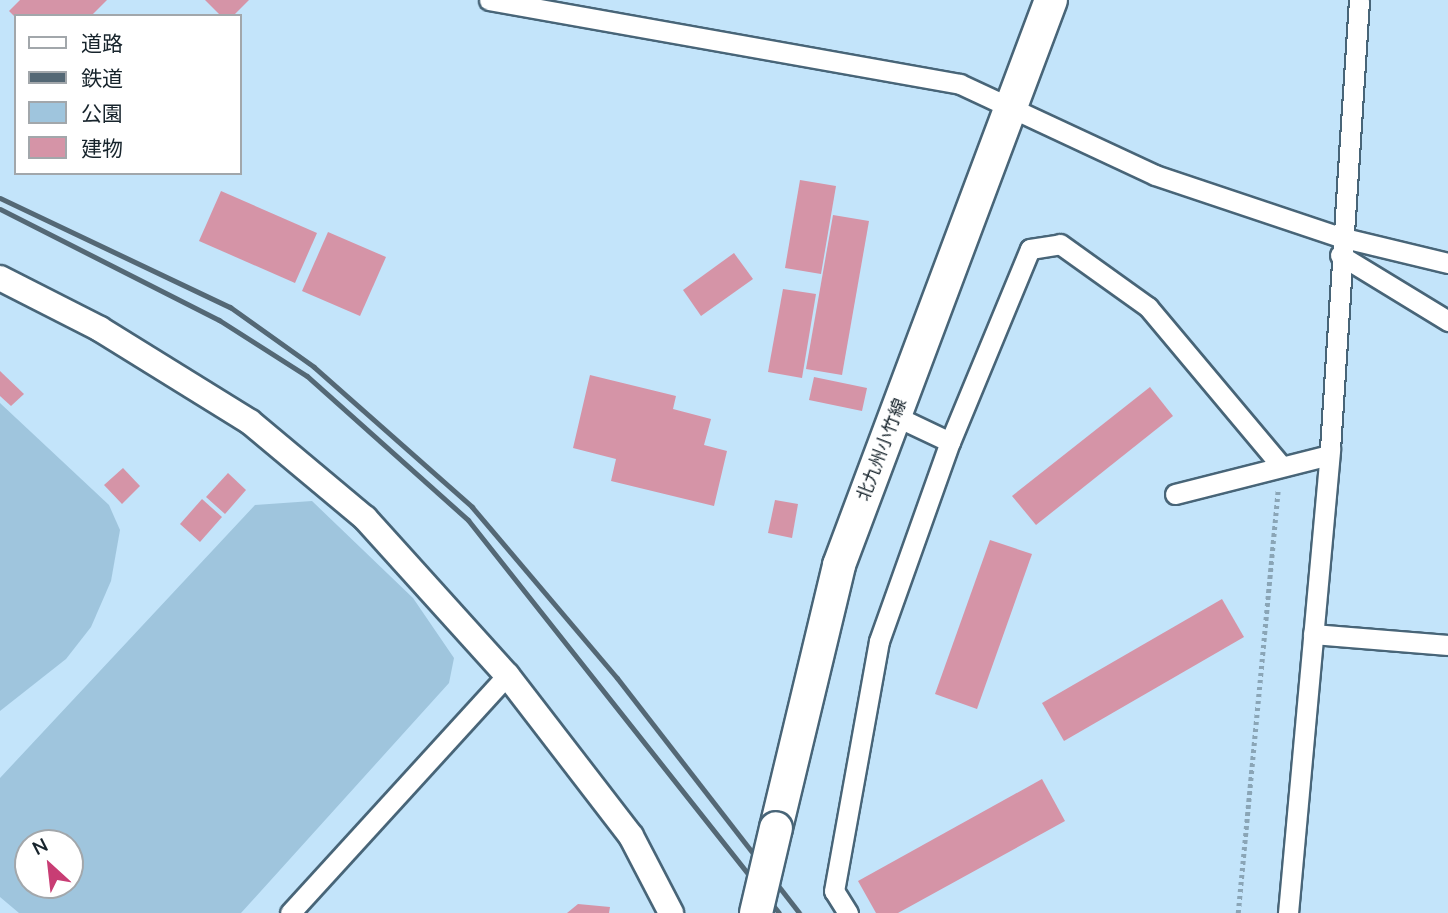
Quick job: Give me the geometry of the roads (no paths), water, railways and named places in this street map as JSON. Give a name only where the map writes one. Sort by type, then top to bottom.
[{"type":"main road","name":"北九州小竹線","points":[[755,913],[839,565],[1051,0]]},
{"type":"street","points":[[489,0],[737,47],[870,63],[960,84],[1013,106],[1155,175],[1340,246],[1448,321]]},
{"type":"street","points":[[1288,913],[1329,455],[1340,246],[1359,0]]},
{"type":"street","points":[[848,913],[834,891],[879,641],[950,442],[1030,249],[1060,244],[1148,307],[1279,463]]},
{"type":"street","points":[[1340,246],[1446,257]]},
{"type":"street","points":[[0,278],[166,368],[269,437],[365,518],[507,675],[631,836],[671,913]]},
{"type":"street","points":[[895,416],[950,442]]},
{"type":"street","points":[[1175,494],[1279,463],[1329,455]]},
{"type":"street","points":[[1313,634],[1448,646]]},
{"type":"street","points":[[290,913],[507,675]]},
{"type":"railway","points":[[0,198],[230,307],[314,367],[472,507],[617,678],[799,913]]},
{"type":"railway","points":[[0,209],[219,320],[307,376],[468,520],[779,913]]}]
